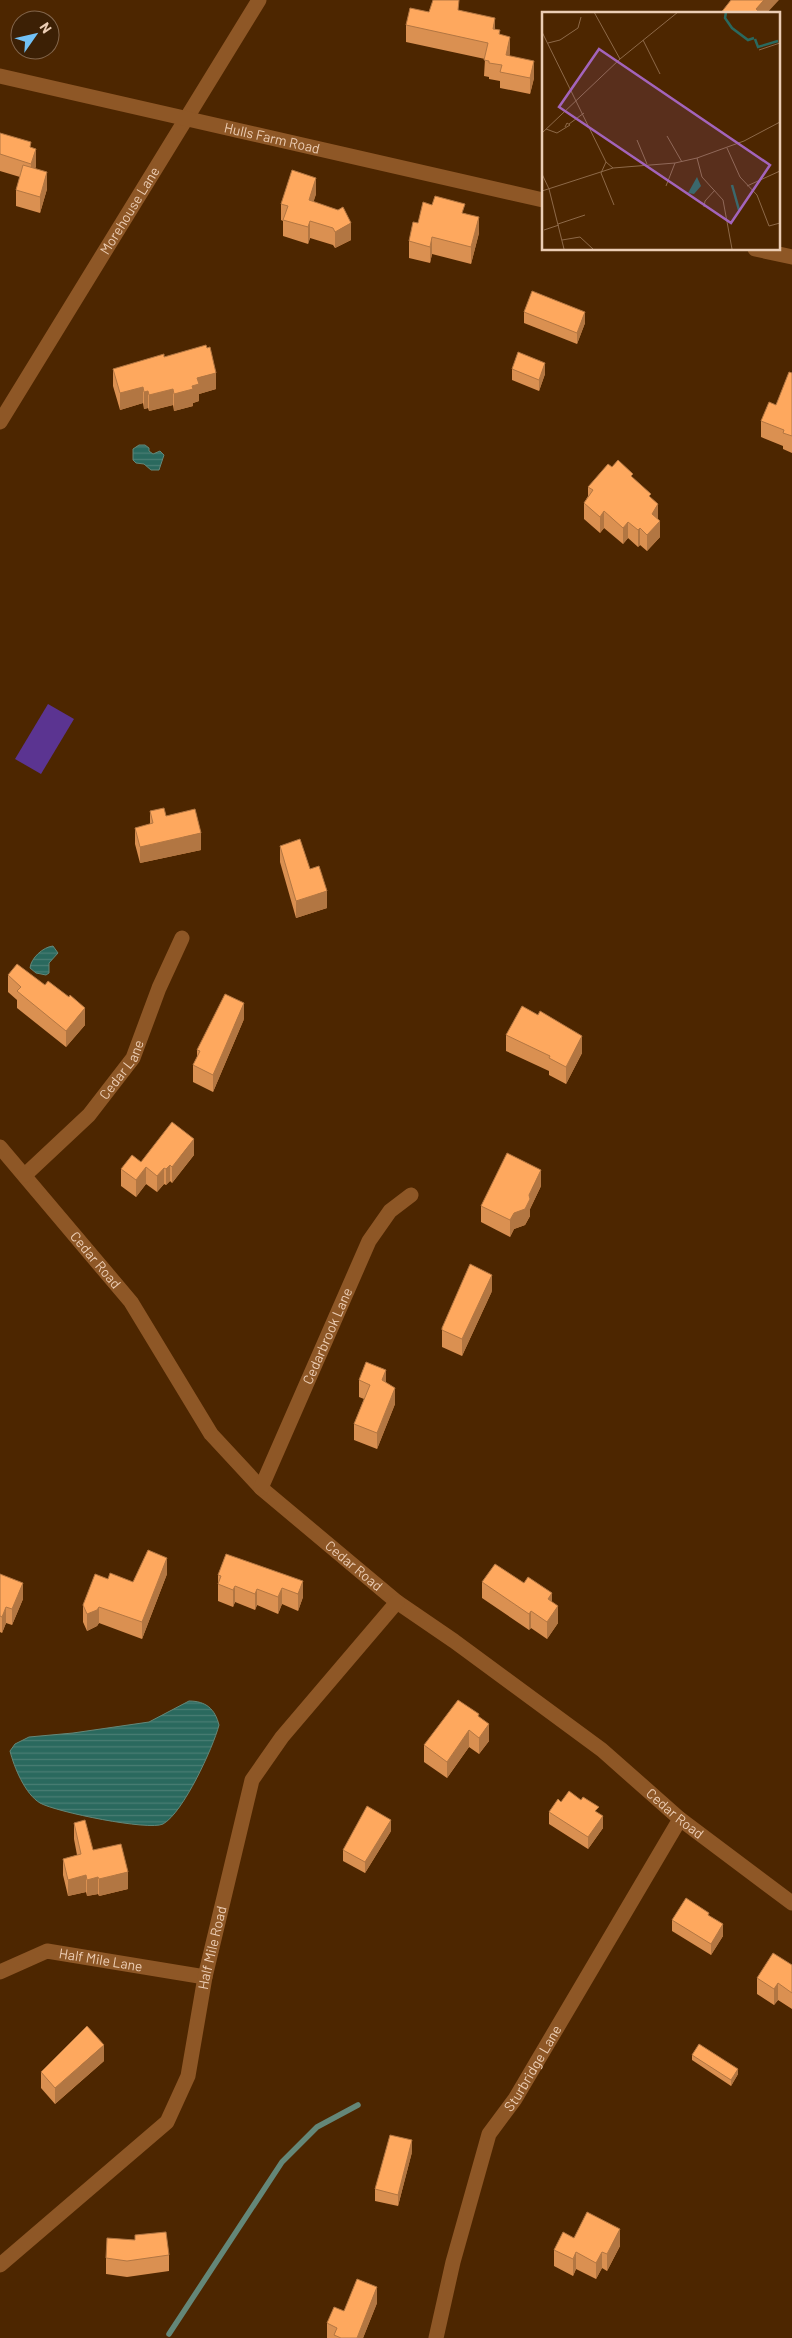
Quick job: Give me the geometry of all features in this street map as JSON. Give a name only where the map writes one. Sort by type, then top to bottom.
[{"type":"street","name":"Morehouse Lane","points":[[0,422],[259,0]]},
{"type":"street","name":"Hulls Farm Road","points":[[0,76],[188,117],[542,200]]},
{"type":"street","points":[[759,250],[792,258]]},
{"type":"street","name":"Cedar Lane","points":[[25,1175],[89,1115],[133,1058],[159,988],[182,938]]},
{"type":"street","name":"Cedar Road","points":[[0,1147],[131,1302],[211,1434],[261,1488],[397,1602],[454,1641],[602,1750],[680,1819],[792,1903]]},
{"type":"street","name":"Cedarbrook Lane","points":[[261,1488],[369,1241],[390,1211],[411,1195]]},
{"type":"street","name":"Half Mile Road","points":[[0,2265],[167,2122],[188,2076],[205,1977],[252,1780],[282,1738],[397,1602]]},
{"type":"street","name":"Sturbridge Lane","points":[[436,2338],[453,2262],[489,2134],[515,2099],[680,1819]]},
{"type":"street","name":"Half Mile Lane","points":[[0,1972],[46,1951],[205,1977]]},
{"type":"shaded area","points":[[48,704],[74,719],[41,774],[15,759]]},
{"type":"water","points":[[139,445],[145,445],[153,454],[160,451],[164,455],[159,470],[151,470],[144,464],[136,463],[133,460],[133,449]]},
{"type":"water","points":[[53,946],[58,953],[49,963],[49,973],[46,975],[36,973],[30,968],[33,960],[42,951]]},
{"type":"water","points":[[189,1701],[200,1702],[209,1707],[215,1714],[219,1725],[211,1749],[188,1794],[171,1818],[163,1824],[140,1825],[122,1823],[49,1807],[35,1799],[25,1787],[17,1772],[10,1751],[15,1744],[29,1737],[149,1722]]},
{"type":"building","points":[[433,0],[459,0],[458,10],[495,18],[493,29],[500,30],[499,34],[510,37],[506,55],[534,61],[530,78],[500,72],[502,65],[489,63],[489,61],[484,60],[488,43],[406,25],[410,8],[429,12]]},
{"type":"building","points":[[731,0],[764,0],[756,9],[759,12],[722,12]]},
{"type":"building","points":[[0,133],[31,142],[30,147],[36,149],[31,164],[0,154]]},
{"type":"building","points":[[23,165],[47,172],[40,197],[16,190]]},
{"type":"building","points":[[292,170],[316,178],[309,200],[338,210],[343,207],[351,223],[335,232],[333,228],[310,221],[308,227],[283,220],[288,206],[281,204]]},
{"type":"building","points":[[435,196],[465,204],[462,213],[479,217],[471,247],[432,237],[430,247],[409,241],[413,222],[418,223],[423,202],[432,205]]},
{"type":"building","points":[[532,291],[585,312],[577,333],[524,312]]},
{"type":"building","points":[[206,345],[207,348],[210,347],[216,373],[197,378],[199,384],[192,386],[193,389],[174,394],[173,389],[149,395],[148,391],[144,392],[143,387],[120,393],[113,369],[164,354],[164,357]]},
{"type":"building","points":[[518,352],[545,363],[539,380],[512,369]]},
{"type":"building","points":[[789,372],[792,373],[792,436],[783,433],[784,430],[761,421],[769,402],[776,405]]},
{"type":"building","points":[[618,460],[633,474],[631,476],[651,494],[649,496],[658,504],[652,514],[660,521],[647,535],[640,528],[638,530],[628,522],[623,528],[604,511],[600,517],[584,503],[593,490],[588,487],[608,464],[612,467]]},
{"type":"building","points":[[164,808],[166,816],[195,809],[201,833],[140,847],[135,828],[153,823],[150,811]]},
{"type":"building","points":[[300,839],[310,869],[319,866],[327,891],[296,901],[280,846]]},
{"type":"building","points":[[17,964],[45,985],[48,981],[69,997],[70,995],[85,1008],[66,1031],[17,991],[21,987],[8,975]]},
{"type":"building","points":[[225,994],[244,1003],[213,1075],[193,1065],[200,1051],[197,1050]]},
{"type":"building","points":[[522,1006],[538,1015],[540,1011],[582,1036],[566,1067],[549,1058],[550,1056],[506,1035]]},
{"type":"building","points":[[172,1122],[194,1139],[172,1167],[170,1165],[166,1169],[164,1168],[157,1176],[146,1167],[136,1180],[121,1169],[132,1155],[141,1162]]},
{"type":"building","points":[[507,1153],[541,1170],[529,1195],[530,1199],[525,1209],[514,1213],[510,1220],[481,1206]]},
{"type":"building","points":[[470,1264],[492,1275],[462,1339],[442,1330],[442,1328]]},
{"type":"building","points":[[366,1362],[386,1370],[382,1380],[395,1388],[377,1433],[354,1424],[370,1385],[359,1380]]},
{"type":"building","points":[[148,1550],[167,1558],[142,1622],[99,1607],[97,1610],[87,1614],[83,1605],[95,1574],[108,1579],[110,1573],[133,1582]]},
{"type":"building","points":[[226,1554],[303,1581],[298,1594],[282,1588],[278,1597],[257,1589],[255,1594],[235,1586],[233,1590],[218,1584],[221,1576],[218,1575]]},
{"type":"building","points":[[495,1564],[524,1583],[528,1577],[552,1593],[548,1599],[558,1606],[547,1622],[531,1611],[529,1614],[482,1582]]},
{"type":"building","points":[[0,1574],[23,1583],[12,1609],[6,1607],[2,1617],[0,1616]]},
{"type":"building","points":[[458,1700],[479,1714],[478,1716],[489,1724],[479,1738],[469,1730],[447,1762],[424,1745]]},
{"type":"building","points":[[569,1791],[581,1800],[583,1797],[599,1807],[595,1811],[603,1816],[588,1837],[549,1812],[558,1799],[561,1802]]},
{"type":"building","points":[[367,1806],[391,1820],[365,1862],[343,1850]]},
{"type":"building","points":[[85,1820],[93,1850],[121,1844],[128,1872],[99,1879],[98,1877],[87,1880],[86,1875],[68,1880],[63,1859],[81,1854],[74,1823]]},
{"type":"building","points":[[686,1898],[723,1924],[711,1944],[672,1920]]},
{"type":"building","points":[[773,1953],[792,1965],[792,1993],[778,1983],[774,1989],[757,1978]]},
{"type":"building","points":[[87,2026],[104,2045],[55,2088],[41,2072]]},
{"type":"building","points":[[699,2044],[738,2069],[731,2080],[692,2055]]},
{"type":"building","points":[[390,2135],[412,2140],[398,2195],[375,2189]]},
{"type":"building","points":[[587,2212],[620,2229],[607,2254],[602,2252],[596,2263],[576,2252],[573,2259],[554,2250],[563,2232],[574,2238]]},
{"type":"building","points":[[166,2232],[169,2255],[127,2261],[106,2258],[107,2238],[135,2240],[135,2235]]},
{"type":"building","points":[[357,2279],[377,2287],[357,2338],[341,2338],[334,2335],[337,2328],[327,2323],[334,2307],[344,2311]]},
{"type":"waterway","points":[[169,2334],[282,2162],[317,2127],[358,2105]]}]
